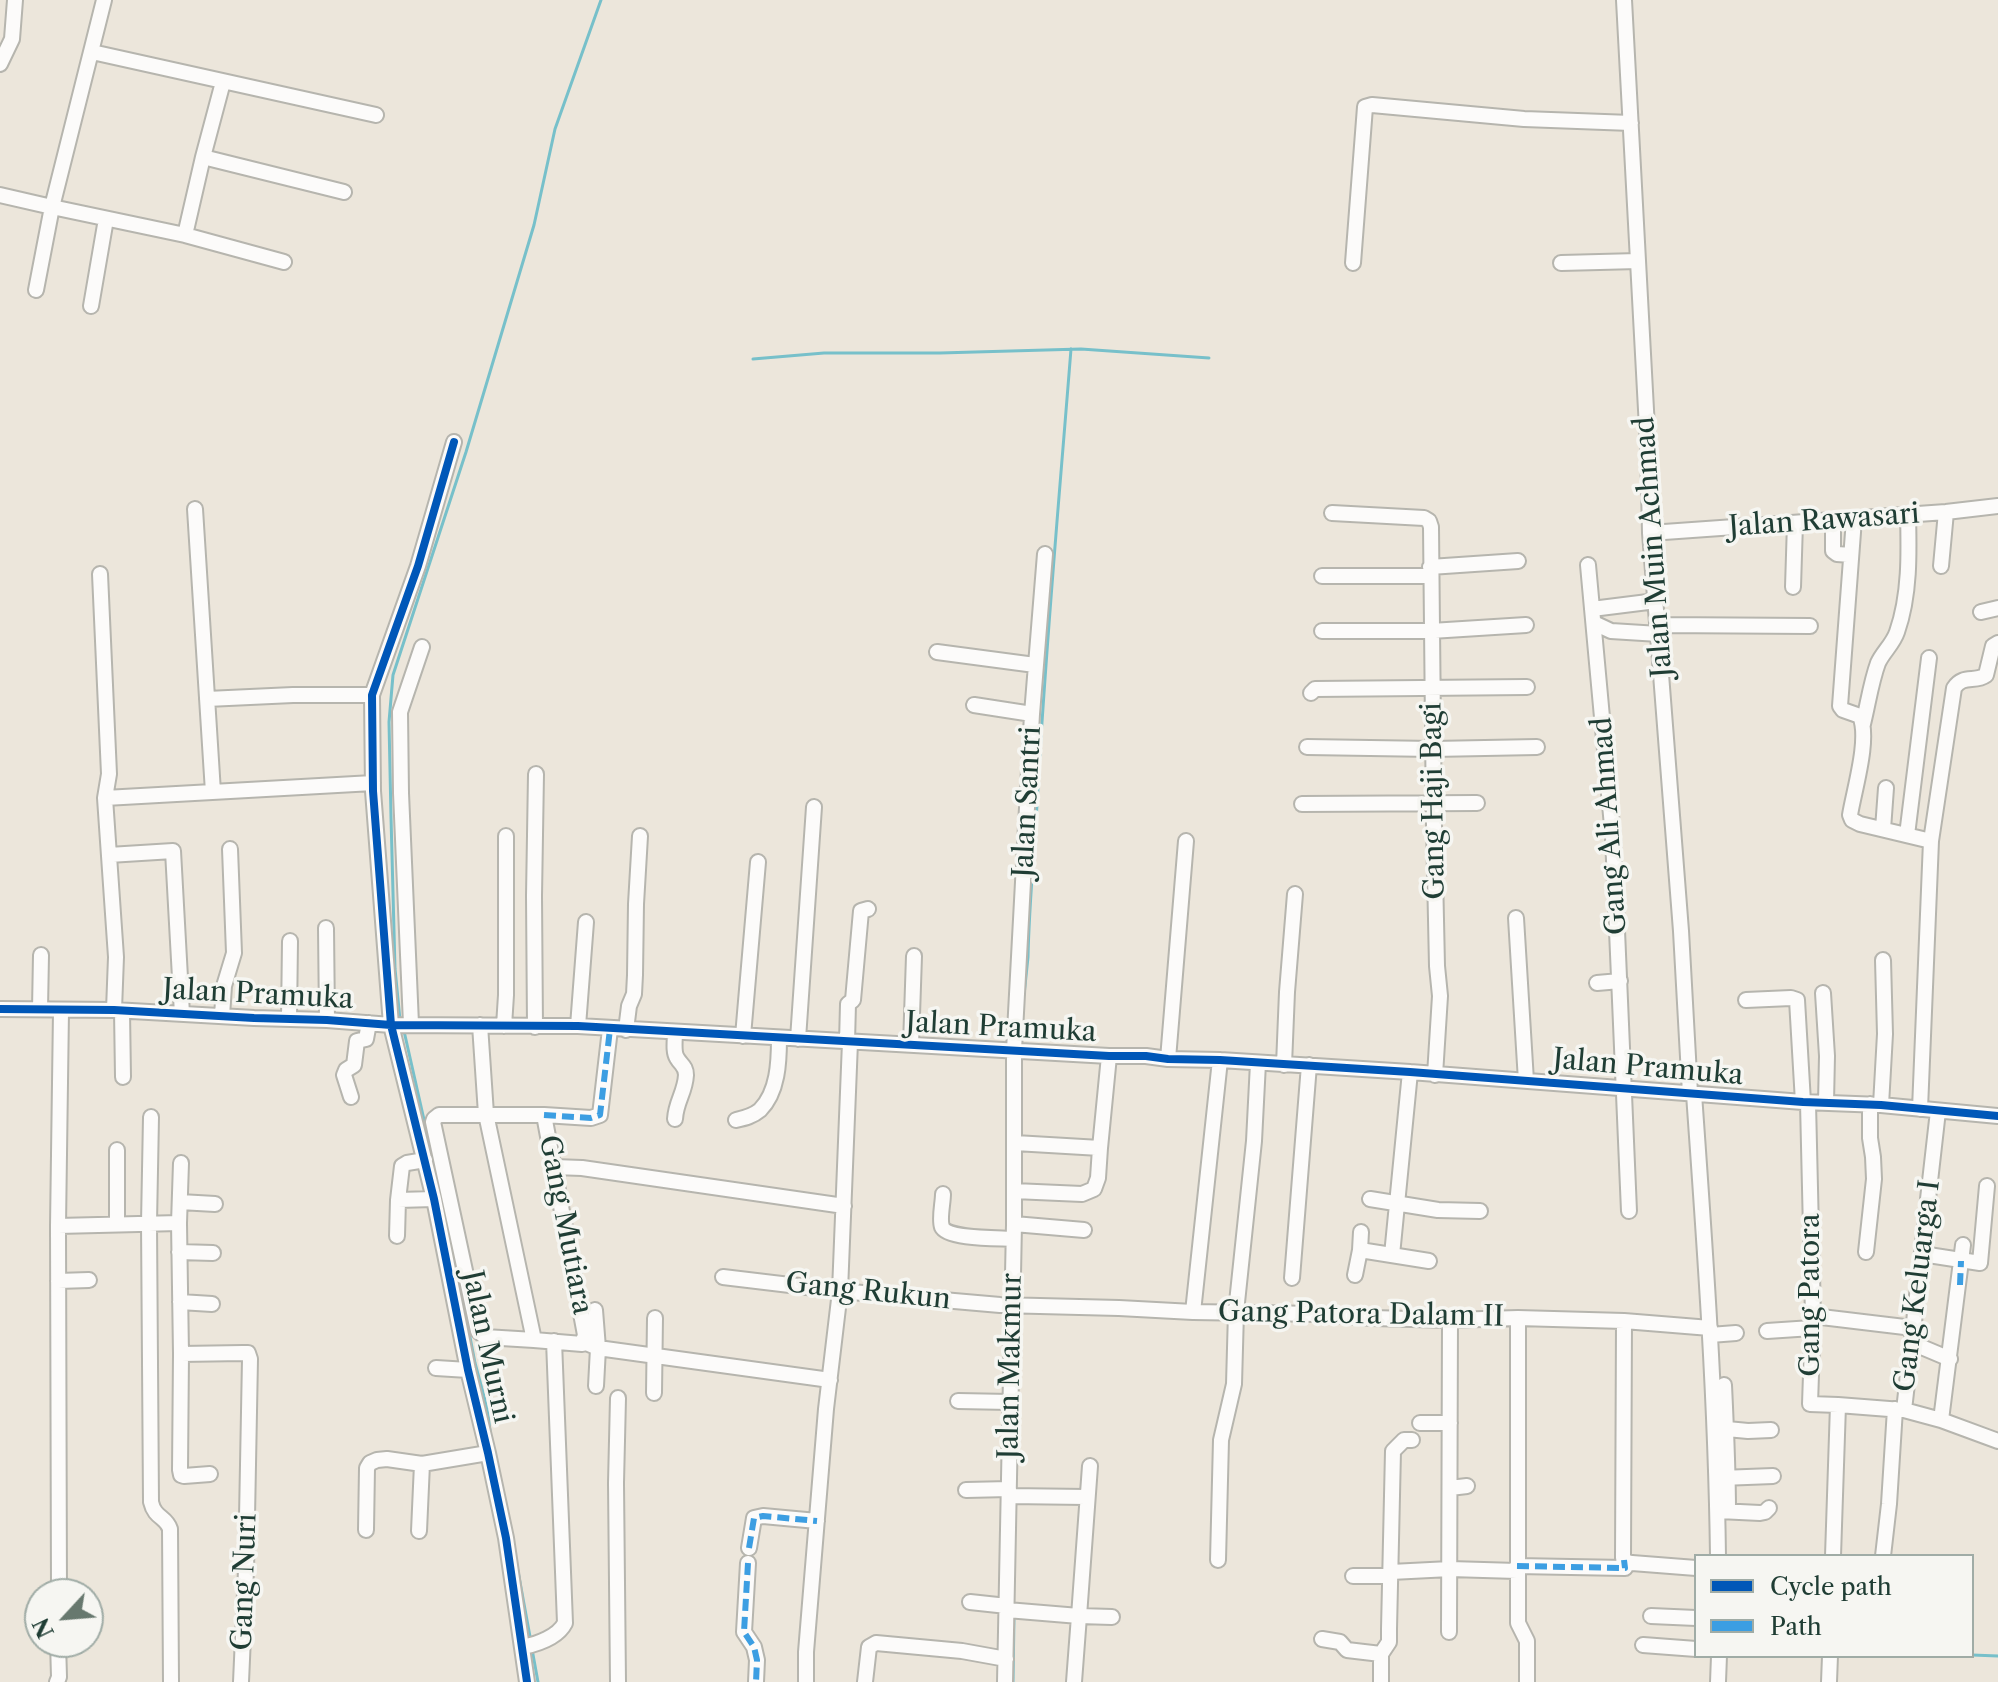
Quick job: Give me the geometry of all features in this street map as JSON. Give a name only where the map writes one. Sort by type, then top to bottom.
[{"type":"street","points":[[0,64],[12,39],[15,0]]},
{"type":"street","points":[[36,290],[52,207],[104,0]]},
{"type":"street","name":"Jalan Muin Achmad","points":[[1624,0],[1650,533],[1692,1093]]},
{"type":"street","points":[[92,52],[376,115]]},
{"type":"street","points":[[185,235],[223,82]]},
{"type":"street","points":[[1353,263],[1365,107],[1372,105],[1524,119],[1631,123]]},
{"type":"street","points":[[203,157],[344,192]]},
{"type":"street","points":[[0,195],[185,235],[284,262]]},
{"type":"street","points":[[91,306],[106,219]]},
{"type":"street","points":[[1561,263],[1638,261]]},
{"type":"street","points":[[207,699],[372,695],[418,566],[454,442]]},
{"type":"street","name":"Jalan Rawasari","points":[[1650,533],[1998,506]]},
{"type":"street","points":[[195,509],[213,792]]},
{"type":"street","points":[[1941,566],[1946,512]]},
{"type":"street","name":"Gang Haji Bagi","points":[[1332,513],[1424,518],[1431,527],[1437,966],[1440,996],[1435,1075]]},
{"type":"street","points":[[1908,514],[1909,548],[1901,617],[1891,645],[1878,664],[1863,724],[1850,815],[1855,822],[1931,841]]},
{"type":"street","points":[[1854,519],[1840,706],[1860,716],[1863,724]]},
{"type":"street","points":[[1833,521],[1833,551],[1851,555]]},
{"type":"street","points":[[1793,587],[1795,523]]},
{"type":"street","name":"Jalan Santri","points":[[1014,1050],[1035,665],[1045,554]]},
{"type":"street","points":[[1322,576],[1430,571],[1518,561]]},
{"type":"street","name":"Gang Ali Ahmad","points":[[1588,565],[1613,837],[1629,1211]]},
{"type":"street","points":[[100,574],[109,774],[105,798],[123,1077]]},
{"type":"street","points":[[1593,616],[1656,601]]},
{"type":"street","points":[[1981,612],[1998,608]]},
{"type":"street","points":[[1593,616],[1611,631],[1810,626]]},
{"type":"street","points":[[1322,631],[1431,631],[1526,625]]},
{"type":"street","points":[[1920,1109],[1931,841],[1954,688],[1965,679],[1980,679],[1986,675],[1990,653],[1998,643]]},
{"type":"street","points":[[411,1024],[400,712],[422,647]]},
{"type":"street","points":[[937,652],[1035,665]]},
{"type":"street","points":[[1907,835],[1929,658]]},
{"type":"street","points":[[1311,693],[1315,689],[1527,687]]},
{"type":"street","name":"Jalan Murni","points":[[372,695],[373,783],[391,1025],[469,1333],[468,1370],[529,1646],[527,1682]]},
{"type":"street","points":[[974,705],[1032,714]]},
{"type":"street","points":[[1307,747],[1537,747]]},
{"type":"street","points":[[535,1027],[536,774]]},
{"type":"street","points":[[105,798],[373,783]]},
{"type":"street","points":[[1883,829],[1886,788]]},
{"type":"street","points":[[1302,804],[1477,803]]},
{"type":"street","points":[[798,1039],[814,807]]},
{"type":"street","points":[[504,1026],[506,836]]},
{"type":"street","points":[[626,1030],[634,994],[640,836]]},
{"type":"street","points":[[1168,1059],[1186,841]]},
{"type":"street","points":[[222,1016],[224,986],[234,953],[230,849]]},
{"type":"street","points":[[109,855],[173,851],[182,1014]]},
{"type":"street","points":[[743,1036],[758,862]]},
{"type":"street","points":[[1284,1065],[1295,894]]},
{"type":"street","points":[[806,1682],[817,1521],[840,1291],[848,1004],[853,1000],[861,911],[868,909]]},
{"type":"street","points":[[1516,918],[1526,1081]]},
{"type":"street","points":[[578,1026],[586,922]]},
{"type":"street","points":[[326,928],[327,1020]]},
{"type":"street","points":[[289,1019],[290,941]]},
{"type":"street","points":[[40,1009],[41,955]]},
{"type":"street","points":[[911,1045],[914,956]]},
{"type":"street","points":[[1866,1252],[1874,1179],[1870,1138],[1885,1034],[1883,960]]},
{"type":"street","points":[[1597,983],[1620,981]]},
{"type":"street","points":[[1823,993],[1826,1102]]},
{"type":"street","name":"Gang Patora","points":[[1746,1000],[1797,1000],[1806,1102],[1812,1322],[1810,1404],[1838,1405],[1833,1554]]},
{"type":"street","name":"Jalan Pramuka","points":[[0,1009],[118,1010],[391,1025],[578,1026],[1146,1056],[1410,1072],[1998,1116]]},
{"type":"street","points":[[59,1578],[61,1011]]},
{"type":"street","points":[[351,1097],[344,1075],[354,1065],[357,1041],[368,1036],[369,1023]]},
{"type":"street","name":"Gang Mutiara","points":[[480,1025],[486,1114],[534,1340]]},
{"type":"street","points":[[544,1115],[591,1118],[600,1115],[610,1029]]},
{"type":"street","points":[[675,1032],[675,1052],[686,1074],[683,1094],[676,1102],[675,1119]]},
{"type":"street","points":[[736,1120],[760,1110],[772,1090],[779,1038]]},
{"type":"street","name":"Jalan Makmur","points":[[1005,1682],[1012,1609],[1010,1402],[1018,1192],[1014,1050]]},
{"type":"street","points":[[1018,1192],[1082,1194],[1094,1189],[1098,1178],[1109,1056]]},
{"type":"street","points":[[1193,1312],[1220,1060]]},
{"type":"street","points":[[1218,1560],[1221,1440],[1234,1384],[1236,1312],[1254,1141],[1258,1063]]},
{"type":"street","points":[[1292,1278],[1309,1065]]},
{"type":"street","points":[[1392,1255],[1410,1072]]},
{"type":"street","points":[[1692,1093],[1710,1331],[1723,1433],[1723,1511],[1718,1554]]},
{"type":"street","name":"Gang Keluarga I","points":[[1938,1111],[1912,1343],[1900,1409],[1998,1441]]},
{"type":"street","name":"Gang Mutiara","points":[[486,1114],[544,1115],[585,1330],[591,1345],[485,1337],[469,1333],[433,1122],[439,1115],[486,1114]]},
{"type":"street","points":[[151,1117],[151,1502],[156,1514],[165,1520],[170,1529],[171,1682]]},
{"type":"street","points":[[1018,1143],[1100,1148]]},
{"type":"street","points":[[117,1150],[117,1223]]},
{"type":"street","points":[[397,1236],[402,1166],[425,1160]]},
{"type":"street","points":[[181,1163],[180,1470],[184,1476],[210,1474]]},
{"type":"street","points":[[554,1167],[582,1168],[844,1206]]},
{"type":"street","points":[[1922,1254],[1980,1263],[1987,1186]]},
{"type":"street","points":[[943,1194],[942,1226],[945,1231],[955,1235],[1016,1229],[1084,1230]]},
{"type":"street","points":[[398,1200],[434,1199]]},
{"type":"street","points":[[1370,1199],[1438,1210],[1480,1211]]},
{"type":"street","points":[[180,1202],[215,1204]]},
{"type":"street","points":[[58,1226],[179,1223]]},
{"type":"street","points":[[1355,1275],[1361,1232]]},
{"type":"street","points":[[1941,1420],[1963,1245]]},
{"type":"street","points":[[1360,1250],[1429,1261]]},
{"type":"street","points":[[179,1252],[213,1253]]},
{"type":"street","name":"Gang Rukun","points":[[723,1277],[840,1291],[1016,1305]]},
{"type":"street","points":[[58,1281],[89,1280]]},
{"type":"street","points":[[180,1302],[212,1304]]},
{"type":"street","name":"Gang Patora Dalam II","points":[[1016,1305],[1372,1318],[1624,1321],[1736,1333]]},
{"type":"street","points":[[595,1310],[591,1345],[596,1386]]},
{"type":"street","points":[[654,1393],[655,1318]]},
{"type":"street","points":[[1518,1318],[1518,1623],[1525,1638],[1527,1682]]},
{"type":"street","points":[[1449,1632],[1450,1320]]},
{"type":"street","points":[[1353,1576],[1450,1569],[1625,1568],[1622,1504],[1624,1321]]},
{"type":"street","points":[[1767,1331],[1812,1322],[1913,1328]]},
{"type":"street","points":[[529,1646],[560,1631],[565,1623],[554,1341]]},
{"type":"street","points":[[1912,1343],[1950,1359]]},
{"type":"street","points":[[591,1345],[830,1380]]},
{"type":"street","name":"Gang Nuri","points":[[181,1354],[248,1353],[250,1359],[241,1682]]},
{"type":"street","points":[[436,1368],[468,1370]]},
{"type":"street","points":[[1719,1413],[1724,1385]]},
{"type":"street","points":[[618,1398],[618,1682]]},
{"type":"street","points":[[958,1401],[1010,1402]]},
{"type":"street","points":[[1838,1405],[1900,1409],[1883,1554]]},
{"type":"street","points":[[1420,1423],[1450,1423]]},
{"type":"street","points":[[1723,1433],[1771,1430]]},
{"type":"street","points":[[1381,1682],[1390,1574],[1393,1451],[1404,1440],[1412,1440]]},
{"type":"street","points":[[366,1530],[367,1468],[370,1463],[387,1459],[422,1464],[488,1453]]},
{"type":"street","points":[[419,1531],[422,1464]]},
{"type":"street","points":[[1074,1682],[1090,1466]]},
{"type":"street","points":[[1722,1478],[1773,1476]]},
{"type":"street","points":[[1450,1488],[1467,1486]]},
{"type":"street","points":[[966,1490],[1086,1497]]},
{"type":"street","points":[[1723,1511],[1760,1513],[1769,1508]]},
{"type":"street","points":[[756,1682],[754,1647],[744,1632],[748,1555],[754,1518],[763,1516],[817,1521]]},
{"type":"street","points":[[1624,1560],[1694,1568]]},
{"type":"street","points":[[970,1602],[1012,1609],[1112,1617]]},
{"type":"street","points":[[1651,1616],[1694,1618]]},
{"type":"street","points":[[1322,1639],[1344,1646],[1384,1650]]},
{"type":"street","points":[[865,1682],[869,1647],[876,1643],[962,1651],[1006,1659]]},
{"type":"street","points":[[1643,1645],[1694,1649]]},
{"type":"street","points":[[57,1682],[58,1658]]},
{"type":"street","points":[[1718,1682],[1719,1658]]},
{"type":"street","points":[[1829,1682],[1830,1658]]},
{"type":"waterway","points":[[400,1020],[395,969],[389,722],[393,675],[466,452],[534,225],[555,129],[601,0]]},
{"type":"waterway","points":[[1024,995],[1071,349]]},
{"type":"waterway","points":[[753,359],[824,353],[1081,349],[1209,358]]},
{"type":"waterway","points":[[404,1031],[452,1244],[491,1438]]},
{"type":"waterway","points":[[1021,1063],[1021,1087]]},
{"type":"waterway","points":[[515,1555],[531,1642]]},
{"type":"waterway","points":[[1013,1682],[1014,1615]]},
{"type":"waterway","points":[[532,1649],[538,1682]]},
{"type":"waterway","points":[[1974,1655],[1998,1656]]},
{"type":"marked path","points":[[544,1115],[591,1118],[600,1115],[610,1029]]},
{"type":"marked path","points":[[1960,1285],[1961,1261]]},
{"type":"marked path","points":[[749,1548],[754,1518],[763,1516],[817,1521]]},
{"type":"marked path","points":[[1517,1566],[1625,1568],[1624,1560]]},
{"type":"marked path","points":[[748,1563],[744,1632],[754,1647],[756,1682]]},
{"type":"cycle path","points":[[454,442],[418,566],[372,695],[373,791],[391,1025],[434,1199],[506,1538],[527,1682]]},
{"type":"cycle path","points":[[0,1009],[114,1010],[391,1025],[578,1026],[1146,1056],[1881,1105],[1998,1116]]}]
